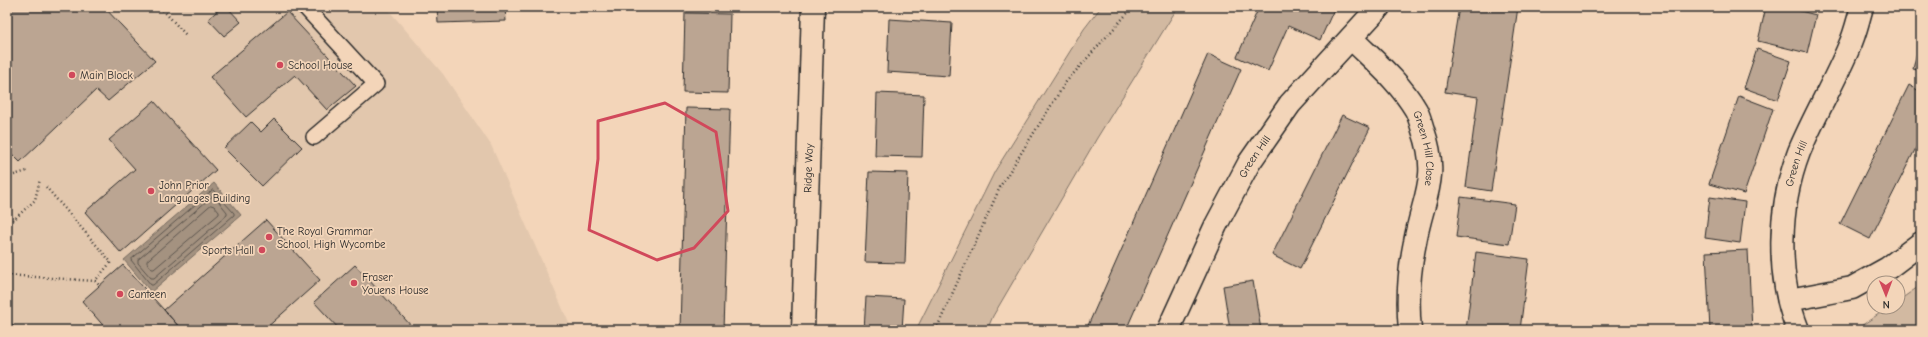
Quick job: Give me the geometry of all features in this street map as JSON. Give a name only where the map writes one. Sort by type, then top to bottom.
[{"type":"street","name":"Ridge Way","points":[[803,330],[813,7]]},
{"type":"street","name":"Green Hill","points":[[1168,330],[1216,225],[1249,163],[1290,104],[1379,7]]},
{"type":"street","name":"Green Hill","points":[[1798,330],[1784,278],[1782,234],[1788,193],[1799,152],[1850,46],[1862,7]]},
{"type":"street","name":"Green Hill Close","points":[[1350,38],[1394,78],[1416,111],[1430,149],[1431,180],[1415,240],[1410,271],[1408,314],[1410,330]]},
{"type":"street","points":[[1789,300],[1852,288],[1888,268],[1921,243]]},
{"type":"lane","points":[[310,9],[376,84],[314,137]]},
{"type":"path","points":[[160,7],[186,35]]},
{"type":"path","points":[[936,330],[1001,185],[1066,82],[1133,7]]},
{"type":"path","points":[[14,176],[27,171]]},
{"type":"path","points":[[7,226],[35,200],[40,179]]},
{"type":"path","points":[[46,187],[111,262],[95,281]]},
{"type":"path","points":[[7,275],[95,281],[100,286]]},
{"type":"highlighted area","points":[[665,103],[716,132],[728,211],[694,248],[657,260],[589,230],[598,159],[598,121]]},
{"type":"shaded area","name":"The Royal Grammar School, High Wycombe","points":[[7,7],[386,7],[443,74],[491,145],[572,330],[7,330]]},
{"type":"shaded area","points":[[1101,7],[1178,7],[1097,138],[993,316],[987,330],[916,330],[995,171],[1084,29]]},
{"type":"shaded area","points":[[1921,285],[1921,330],[1855,330],[1877,315],[1906,315],[1906,295]]},
{"type":"water","points":[[214,183],[241,215],[151,292],[124,260]]},
{"type":"building","name":"Main Block","points":[[7,7],[104,7],[155,61],[108,101],[96,90],[20,162],[7,149]]},
{"type":"building","points":[[222,7],[227,7],[241,22],[224,36],[208,19]]},
{"type":"building","points":[[437,7],[505,7],[506,21],[438,23]]},
{"type":"building","points":[[1259,7],[1335,7],[1320,40],[1288,26],[1268,71],[1237,57]]},
{"type":"building","points":[[1459,7],[1518,7],[1491,191],[1466,187],[1478,97],[1445,92]]},
{"type":"building","points":[[1766,7],[1785,7],[1816,15],[1807,53],[1758,41]]},
{"type":"building","name":"School House","points":[[287,12],[356,86],[327,110],[295,75],[246,117],[210,77]]},
{"type":"building","points":[[685,13],[730,14],[728,93],[683,92]]},
{"type":"building","points":[[889,19],[952,23],[949,76],[887,72]]},
{"type":"building","points":[[1921,35],[1921,71],[1913,69]]},
{"type":"building","points":[[1757,49],[1791,61],[1778,100],[1744,88]]},
{"type":"building","points":[[1208,54],[1241,69],[1126,330],[1086,330]]},
{"type":"building","points":[[1909,85],[1921,92],[1921,138],[1870,239],[1840,224]]},
{"type":"building","points":[[877,93],[924,95],[922,157],[875,156]]},
{"type":"building","points":[[1739,96],[1773,109],[1744,194],[1709,184]]},
{"type":"building","name":"John Prior Languages Building","points":[[154,101],[216,170],[121,253],[85,212],[135,169],[109,140]]},
{"type":"building","points":[[686,108],[730,109],[723,330],[680,330]]},
{"type":"building","points":[[1342,115],[1370,128],[1300,269],[1272,255]]},
{"type":"building","points":[[274,119],[302,147],[262,186],[224,148],[251,122],[261,132]]},
{"type":"building","points":[[869,172],[908,173],[905,263],[865,262]]},
{"type":"building","points":[[1461,197],[1515,204],[1509,244],[1456,237]]},
{"type":"building","points":[[1710,197],[1745,202],[1740,243],[1705,238]]},
{"type":"building","name":"Sports Hall","points":[[266,220],[320,280],[264,330],[182,330],[164,310]]},
{"type":"building","points":[[1748,250],[1752,330],[1710,330],[1706,252]]},
{"type":"building","points":[[1476,252],[1529,259],[1520,330],[1466,330]]},
{"type":"building","name":"Canteen","points":[[123,265],[182,330],[107,330],[82,301]]},
{"type":"building","name":"Fraser Youens House","points":[[355,265],[415,330],[340,330],[314,302]]},
{"type":"building","points":[[1253,281],[1261,330],[1230,330],[1223,286]]},
{"type":"building","points":[[866,297],[904,299],[902,330],[864,330]]},
{"type":"building","points":[[7,319],[17,330],[7,330]]},
{"type":"building","points":[[1378,327],[1378,330],[1357,330],[1357,329]]},
{"type":"place","name":"School House","points":[[280,65]]},
{"type":"place","name":"Main Block","points":[[72,75]]},
{"type":"place","name":"John Prior Languages Building","points":[[151,191]]},
{"type":"place","name":"The Royal Grammar School, High Wycombe","points":[[269,237]]},
{"type":"place","name":"Sports Hall","points":[[262,250]]},
{"type":"place","name":"Fraser Youens House","points":[[354,283]]},
{"type":"place","name":"Canteen","points":[[120,294]]}]
